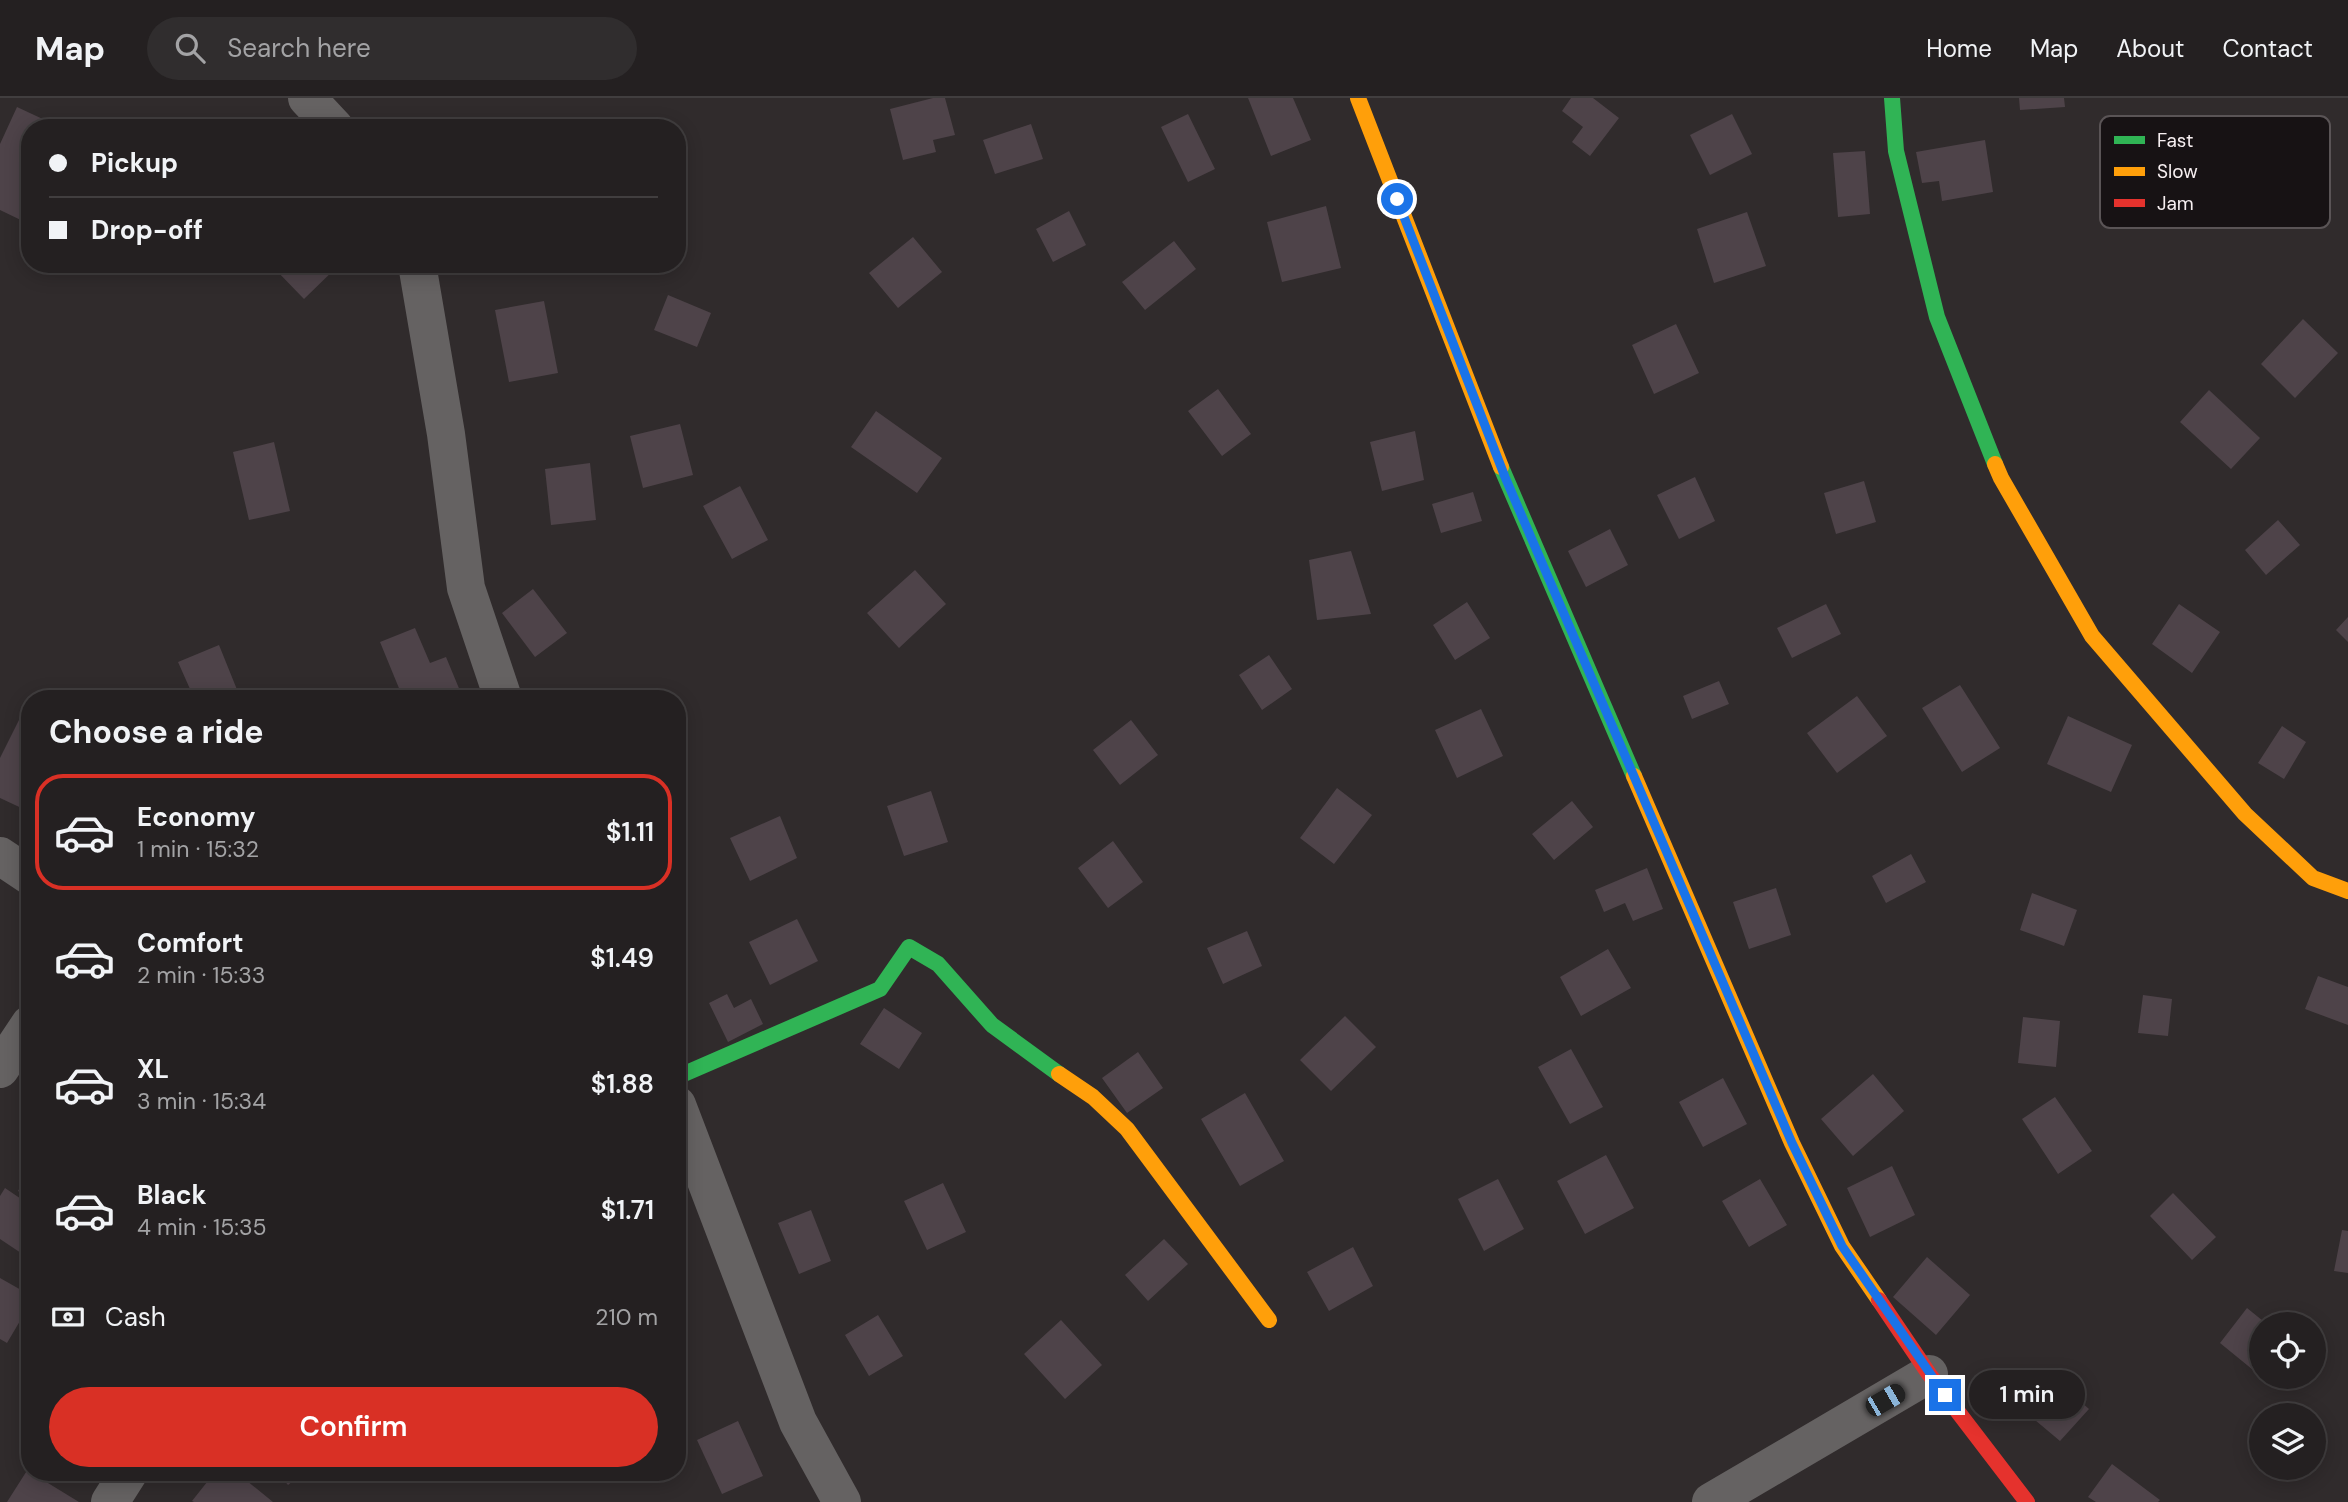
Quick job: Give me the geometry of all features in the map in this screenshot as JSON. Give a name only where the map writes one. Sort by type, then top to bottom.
[{"type":"street","points":[[307,98],[327,119]]},
{"type":"street","points":[[1358,98],[1505,477],[1792,1143],[1842,1246],[1929,1374],[2027,1502]]},
{"type":"street","points":[[1892,98],[1896,151],[1937,317],[2001,478],[2092,636],[2245,814],[2313,878],[2348,891]]},
{"type":"street","points":[[418,273],[446,434],[466,588],[499,690]]},
{"type":"street","points":[[0,856],[21,870]]},
{"type":"street","points":[[686,1073],[880,989],[909,947],[938,964],[992,1025],[1093,1097],[1127,1129],[1269,1320]]},
{"type":"street","points":[[0,1069],[21,1038]]},
{"type":"street","points":[[686,1128],[799,1422],[842,1502]]},
{"type":"street","points":[[1711,1502],[1929,1374]]},
{"type":"street","points":[[110,1502],[123,1481]]},
{"type":"building","points":[[933,98],[945,98],[955,135],[933,140],[936,152],[903,160],[890,109]]},
{"type":"building","points":[[1248,98],[1293,98],[1311,140],[1271,156]]},
{"type":"building","points":[[1571,98],[1593,98],[1619,118],[1590,156],[1572,142],[1583,127],[1562,111]]},
{"type":"building","points":[[2019,98],[2064,98],[2065,107],[2020,110]]},
{"type":"building","points":[[17,107],[43,119],[21,119],[21,220],[0,210],[0,144]]},
{"type":"building","points":[[1188,114],[1215,169],[1188,182],[1161,127]]},
{"type":"building","points":[[1732,114],[1752,154],[1710,175],[1690,135]]},
{"type":"building","points":[[1031,124],[1043,159],[995,174],[983,140]]},
{"type":"building","points":[[1985,140],[1993,192],[1942,201],[1939,181],[1922,183],[1916,152]]},
{"type":"building","points":[[1865,151],[1870,214],[1838,217],[1833,153]]},
{"type":"building","points":[[1326,206],[1341,268],[1282,282],[1267,222]]},
{"type":"building","points":[[1069,211],[1086,245],[1053,262],[1036,229]]},
{"type":"building","points":[[1747,212],[1766,266],[1714,283],[1697,229]]},
{"type":"building","points":[[913,237],[942,272],[898,308],[869,273]]},
{"type":"building","points":[[1174,241],[1196,269],[1145,310],[1122,282]]},
{"type":"building","points":[[279,273],[331,273],[304,299]]},
{"type":"building","points":[[668,295],[711,313],[697,347],[654,330]]},
{"type":"building","points":[[544,301],[558,373],[509,382],[495,310]]},
{"type":"building","points":[[2303,319],[2338,353],[2295,398],[2261,364]]},
{"type":"building","points":[[1676,324],[1699,373],[1654,394],[1632,345]]},
{"type":"building","points":[[1218,389],[1251,434],[1222,456],[1188,411]]},
{"type":"building","points":[[2209,390],[2260,438],[2231,469],[2180,422]]},
{"type":"building","points":[[876,411],[942,458],[917,493],[851,447]]},
{"type":"building","points":[[680,424],[693,475],[643,488],[630,436]]},
{"type":"building","points":[[1415,431],[1424,480],[1382,491],[1370,442]]},
{"type":"building","points":[[274,442],[290,511],[249,520],[233,452]]},
{"type":"building","points":[[590,463],[596,520],[551,525],[545,469]]},
{"type":"building","points":[[1695,477],[1715,521],[1679,539],[1657,495]]},
{"type":"building","points":[[1864,481],[1876,522],[1836,534],[1824,493]]},
{"type":"building","points":[[740,486],[768,540],[732,559],[703,506]]},
{"type":"building","points":[[1473,492],[1482,521],[1441,533],[1432,504]]},
{"type":"building","points":[[2278,520],[2300,545],[2266,575],[2245,550]]},
{"type":"building","points":[[1610,529],[1628,565],[1586,587],[1568,551]]},
{"type":"building","points":[[1351,551],[1371,614],[1317,620],[1309,560]]},
{"type":"building","points":[[915,570],[946,604],[899,648],[867,613]]},
{"type":"building","points":[[533,589],[567,633],[535,657],[502,613]]},
{"type":"building","points":[[1467,602],[1490,638],[1455,660],[1433,625]]},
{"type":"building","points":[[1826,604],[1841,634],[1792,658],[1777,628]]},
{"type":"building","points":[[2179,604],[2220,632],[2192,673],[2152,644]]},
{"type":"building","points":[[2348,617],[2348,642],[2336,630]]},
{"type":"building","points":[[415,628],[430,663],[446,657],[460,690],[400,690],[380,642]]},
{"type":"building","points":[[219,645],[237,690],[190,690],[178,662]]},
{"type":"building","points":[[1269,655],[1292,689],[1262,710],[1239,675]]},
{"type":"building","points":[[1719,681],[1729,704],[1692,719],[1683,696]]},
{"type":"building","points":[[1960,685],[2000,748],[1962,772],[1922,708]]},
{"type":"building","points":[[1857,696],[1887,736],[1837,773],[1807,733]]},
{"type":"building","points":[[1481,709],[1503,756],[1457,778],[1435,730]]},
{"type":"building","points":[[21,716],[21,808],[0,798],[0,758]]},
{"type":"building","points":[[2068,716],[2132,745],[2111,792],[2047,764]]},
{"type":"building","points":[[1131,720],[1158,755],[1120,785],[1093,750]]},
{"type":"building","points":[[2282,726],[2306,742],[2284,779],[2258,763]]},
{"type":"building","points":[[1337,788],[1372,815],[1334,864],[1300,838]]},
{"type":"building","points":[[931,791],[948,842],[904,856],[887,806]]},
{"type":"building","points":[[1572,801],[1593,827],[1554,860],[1532,834]]},
{"type":"building","points":[[780,816],[797,858],[750,881],[730,838]]},
{"type":"building","points":[[1113,841],[1143,882],[1108,908],[1078,868]]},
{"type":"building","points":[[1911,854],[1926,882],[1886,903],[1872,876]]},
{"type":"building","points":[[1647,868],[1663,909],[1633,921],[1625,903],[1604,912],[1595,890]]},
{"type":"building","points":[[1776,888],[1791,935],[1749,949],[1733,902]]},
{"type":"building","points":[[2032,893],[2077,910],[2064,946],[2020,930]]},
{"type":"building","points":[[797,919],[818,961],[770,985],[749,942]]},
{"type":"building","points":[[1247,931],[1262,966],[1223,984],[1207,948]]},
{"type":"building","points":[[1608,949],[1631,988],[1581,1016],[1560,977]]},
{"type":"building","points":[[2318,976],[2348,987],[2348,1025],[2305,1009]]},
{"type":"building","points":[[727,994],[734,1008],[751,999],[763,1024],[728,1042],[709,1003]]},
{"type":"building","points":[[2143,995],[2172,999],[2168,1036],[2138,1033]]},
{"type":"building","points":[[884,1008],[922,1033],[899,1069],[860,1044]]},
{"type":"building","points":[[1345,1016],[1376,1047],[1331,1091],[1300,1060]]},
{"type":"building","points":[[2023,1017],[2060,1021],[2056,1067],[2018,1063]]},
{"type":"building","points":[[1571,1049],[1603,1107],[1570,1124],[1538,1067]]},
{"type":"building","points":[[1138,1052],[1163,1088],[1127,1113],[1102,1078]]},
{"type":"building","points":[[1873,1074],[1904,1111],[1853,1156],[1821,1119]]},
{"type":"building","points":[[1723,1078],[1747,1124],[1703,1147],[1679,1102]]},
{"type":"building","points":[[1245,1093],[1284,1161],[1240,1186],[1201,1119]]},
{"type":"building","points":[[2055,1097],[2092,1151],[2058,1174],[2022,1119]]},
{"type":"building","points":[[1606,1155],[1634,1208],[1585,1234],[1557,1181]]},
{"type":"building","points":[[1892,1166],[1915,1215],[1870,1237],[1847,1188]]},
{"type":"building","points":[[1498,1179],[1524,1229],[1484,1251],[1458,1199]]},
{"type":"building","points":[[1760,1179],[1787,1225],[1749,1247],[1722,1201]]},
{"type":"building","points":[[943,1183],[966,1232],[927,1250],[904,1201]]},
{"type":"building","points":[[5,1188],[21,1199],[21,1253],[0,1239],[0,1196]]},
{"type":"building","points":[[2173,1193],[2216,1237],[2192,1260],[2150,1216]]},
{"type":"building","points":[[811,1210],[831,1261],[799,1274],[778,1223]]},
{"type":"building","points":[[2342,1230],[2348,1231],[2348,1273],[2334,1271]]},
{"type":"building","points":[[1164,1239],[1188,1264],[1148,1301],[1125,1275]]},
{"type":"building","points":[[1353,1247],[1373,1286],[1329,1311],[1307,1272]]},
{"type":"building","points":[[1927,1257],[1970,1295],[1936,1335],[1893,1297]]},
{"type":"building","points":[[0,1278],[21,1290],[21,1319],[7,1343],[0,1339]]},
{"type":"building","points":[[2247,1308],[2252,1312],[2249,1312],[2249,1367],[2220,1343]]},
{"type":"building","points":[[878,1315],[903,1356],[869,1376],[845,1335]]},
{"type":"building","points":[[1061,1320],[1102,1365],[1065,1399],[1024,1354]]},
{"type":"building","points":[[2057,1381],[2089,1409],[2060,1441],[2028,1414]]},
{"type":"building","points":[[738,1421],[763,1476],[722,1494],[697,1440]]},
{"type":"building","points":[[2112,1464],[2160,1500],[2096,1502],[2088,1497]]},
{"type":"building","points":[[21,1480],[45,1481],[79,1502],[7,1502]]},
{"type":"building","points":[[208,1481],[247,1481],[273,1502],[194,1502],[192,1501]]},
{"type":"traffic: fast","points":[[1892,98],[1896,151],[1937,317],[1995,464]]},
{"type":"traffic: fast","points":[[1501,467],[1634,776]]},
{"type":"traffic: fast","points":[[686,1073],[880,989],[909,947],[938,964],[992,1025],[1059,1074]]},
{"type":"traffic: slow","points":[[1358,98],[1501,467]]},
{"type":"traffic: slow","points":[[1995,464],[2092,636],[2245,814],[2313,878],[2348,891]]},
{"type":"traffic: slow","points":[[1634,776],[1792,1143],[1842,1246],[1879,1300]]},
{"type":"traffic: slow","points":[[1059,1074],[1093,1097],[1127,1129],[1269,1320]]},
{"type":"traffic: jam","points":[[1879,1300],[1929,1374],[2027,1502]]},
{"type":"route","points":[[1397,199],[1505,477],[1792,1143],[1842,1246],[1945,1395]]}]
